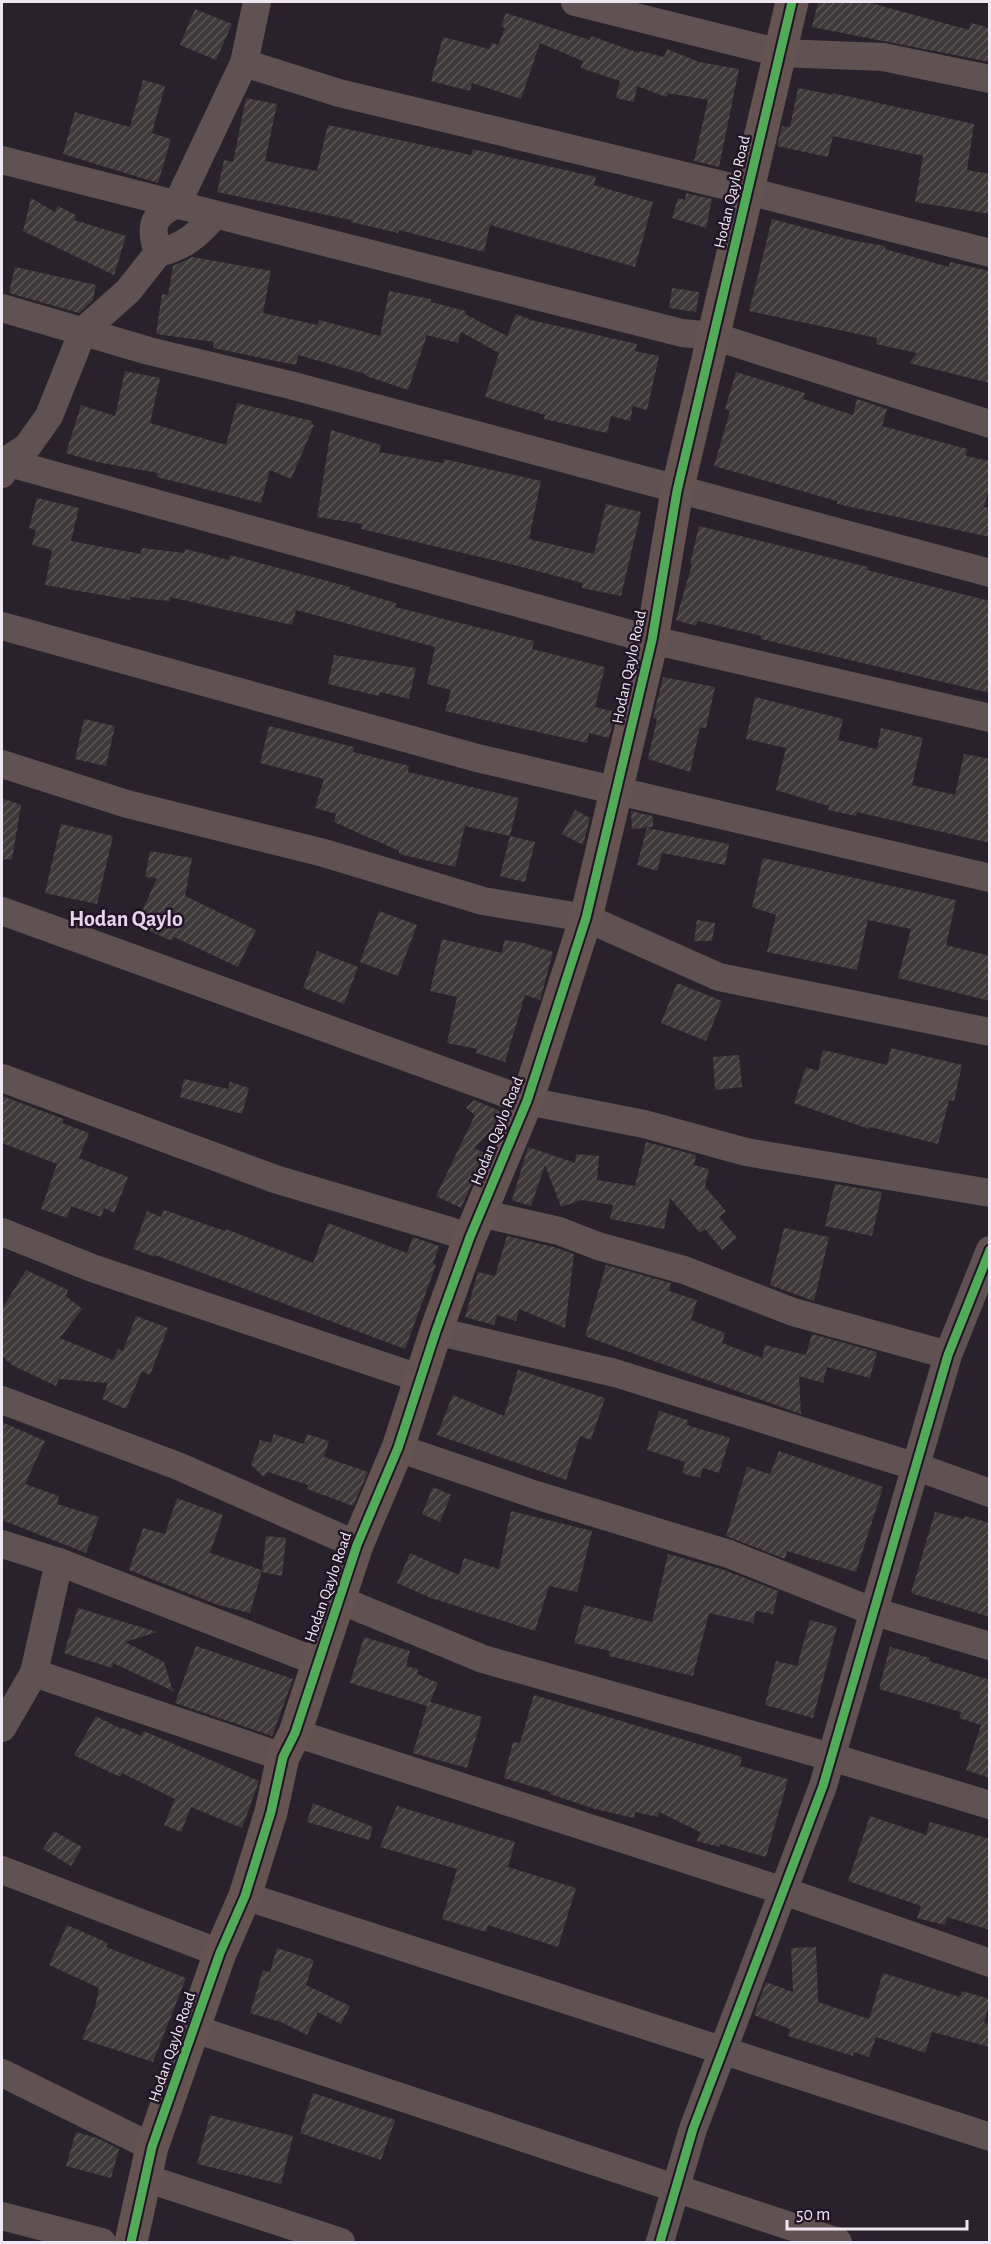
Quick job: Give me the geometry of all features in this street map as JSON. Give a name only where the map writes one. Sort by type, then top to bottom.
[{"type":"street","points":[[158,253],[153,228],[155,219],[163,210],[177,204],[244,63],[257,2]]},
{"type":"street","points":[[575,2],[780,53],[883,57],[990,79]]},
{"type":"street","name":"Hodan Qaylo Road","points":[[131,2242],[149,2162],[220,1953],[245,1896],[289,1745],[357,1545],[398,1448],[419,1378],[475,1225],[527,1101],[586,918],[652,640],[677,491],[792,2]]},
{"type":"street","points":[[244,63],[339,93],[748,191],[990,253]]},
{"type":"street","points":[[2,160],[177,204],[214,216],[682,333],[713,336],[990,424]]},
{"type":"street","points":[[2,466],[27,447],[49,416],[83,331],[128,291],[158,253],[177,249],[196,237],[214,216]]},
{"type":"street","points":[[2,308],[677,491],[990,573]]},
{"type":"street","points":[[2,466],[652,640],[990,718]]},
{"type":"street","points":[[2,626],[477,758],[990,878]]},
{"type":"street","points":[[2,764],[127,804],[324,853],[483,900],[586,918],[719,977],[990,1032]]},
{"type":"street","points":[[2,910],[527,1101],[644,1124],[746,1152],[990,1193]]},
{"type":"street","points":[[2,1078],[275,1179],[475,1225],[559,1231],[598,1246],[684,1270],[793,1312],[948,1355]]},
{"type":"street","points":[[2,1232],[92,1268],[419,1378]]},
{"type":"street","points":[[660,2242],[674,2188],[723,2049],[781,1890],[823,1786],[948,1355],[978,1313],[990,1250]]},
{"type":"street","points":[[436,1331],[615,1373],[917,1467],[990,1493]]},
{"type":"street","points":[[2,1400],[178,1466],[357,1545]]},
{"type":"street","points":[[398,1448],[536,1495],[729,1554],[872,1611],[990,1646]]},
{"type":"street","points":[[2,1544],[58,1562],[318,1662]]},
{"type":"street","points":[[2,1728],[33,1673],[58,1562]]},
{"type":"street","points":[[340,1600],[483,1659],[831,1757],[990,1805]]},
{"type":"street","points":[[33,1673],[289,1745],[781,1890],[990,1963]]},
{"type":"street","points":[[2,1870],[220,1953]]},
{"type":"street","points":[[245,1896],[723,2049],[990,2138]]},
{"type":"street","points":[[195,2029],[838,2242]]},
{"type":"street","points":[[2,2073],[149,2162],[341,2242]]},
{"type":"street","points":[[2,2216],[102,2242]]},
{"type":"building","points":[[818,2],[867,2],[969,30],[971,23],[990,28],[990,62],[812,27]]},
{"type":"building","points":[[195,9],[232,24],[216,60],[180,45]]},
{"type":"building","points":[[506,13],[590,40],[591,36],[639,53],[640,51],[664,57],[667,49],[699,62],[739,69],[719,167],[694,161],[708,100],[668,93],[666,97],[637,86],[634,102],[616,98],[620,81],[581,68],[583,61],[540,43],[521,99],[472,83],[470,91],[431,81],[443,37],[489,49],[492,43],[498,45],[505,28],[501,26]]},
{"type":"building","points":[[143,80],[165,86],[152,133],[171,139],[158,183],[63,154],[75,112],[130,127]]},
{"type":"building","points":[[798,88],[833,95],[833,93],[974,124],[967,170],[990,174],[990,214],[915,202],[923,156],[833,136],[828,157],[777,146],[782,126],[790,127]]},
{"type":"building","points":[[246,98],[277,104],[265,161],[317,171],[328,125],[471,155],[473,149],[596,177],[594,185],[653,202],[635,267],[490,225],[484,252],[399,230],[398,233],[351,222],[351,220],[217,192],[224,160],[233,162]]},
{"type":"building","points":[[686,193],[712,199],[706,228],[672,218],[678,198],[685,200]]},
{"type":"building","points":[[31,198],[55,212],[58,206],[76,215],[74,220],[126,236],[114,275],[23,231]]},
{"type":"building","points":[[772,219],[855,241],[886,246],[885,249],[949,267],[950,262],[990,271],[990,383],[909,363],[917,353],[876,344],[877,338],[749,311]]},
{"type":"building","points":[[192,257],[271,271],[263,313],[318,325],[319,320],[380,336],[389,291],[431,299],[431,302],[466,311],[465,314],[507,336],[516,314],[531,320],[637,344],[635,351],[659,356],[647,410],[633,406],[630,421],[611,416],[607,433],[544,419],[545,415],[485,397],[499,353],[461,332],[458,343],[427,335],[408,390],[366,376],[366,374],[298,355],[296,365],[213,348],[214,342],[156,334],[162,294],[168,295],[173,266]]},
{"type":"building","points":[[15,267],[96,285],[93,300],[79,313],[9,293]]},
{"type":"building","points":[[672,288],[699,292],[696,312],[669,308]]},
{"type":"building","points":[[125,371],[160,378],[150,423],[226,445],[237,403],[312,421],[311,424],[314,425],[291,479],[270,470],[261,503],[157,477],[158,473],[97,462],[66,453],[81,405],[115,416]]},
{"type":"building","points":[[736,372],[805,393],[803,399],[853,415],[857,399],[887,409],[882,426],[967,449],[966,456],[990,461],[990,485],[984,507],[990,508],[990,537],[837,504],[837,501],[714,466],[730,411],[725,409]]},
{"type":"building","points":[[331,430],[381,445],[379,452],[443,463],[444,459],[541,481],[529,539],[594,554],[606,504],[641,512],[621,596],[582,588],[583,583],[510,564],[361,529],[362,524],[317,517]]},
{"type":"building","points":[[37,498],[79,508],[71,541],[141,554],[142,548],[184,553],[185,549],[229,560],[230,555],[350,587],[349,589],[396,603],[395,607],[534,641],[532,649],[605,667],[595,707],[616,712],[609,738],[589,733],[587,743],[445,711],[451,690],[427,684],[435,647],[296,610],[292,625],[170,597],[170,601],[130,597],[130,600],[45,585],[52,550],[32,545],[36,530],[29,528]]},
{"type":"building","points":[[699,526],[868,567],[867,570],[990,601],[990,693],[761,639],[762,636],[698,621],[696,626],[676,620],[692,564],[690,564]]},
{"type":"building","points":[[334,655],[416,668],[409,699],[380,692],[379,696],[328,684]]},
{"type":"building","points":[[663,677],[715,687],[706,728],[700,727],[690,772],[648,759],[657,719],[653,718]]},
{"type":"building","points":[[755,697],[843,719],[838,740],[877,749],[881,728],[923,738],[912,785],[955,795],[964,754],[990,759],[990,843],[857,812],[856,816],[828,810],[829,806],[776,790],[786,748],[746,739]]},
{"type":"building","points":[[84,719],[115,726],[106,766],[75,759]]},
{"type":"building","points":[[269,726],[354,747],[353,752],[409,766],[408,772],[519,798],[510,836],[465,826],[455,867],[399,854],[399,851],[334,822],[336,814],[315,808],[324,779],[260,763]]},
{"type":"building","points":[[2,798],[21,805],[12,860],[2,859]]},
{"type":"building","points":[[575,810],[590,818],[583,845],[562,834]]},
{"type":"building","points":[[631,811],[653,816],[653,827],[632,829]]},
{"type":"building","points":[[61,824],[113,836],[97,904],[45,893]]},
{"type":"building","points":[[647,828],[729,844],[725,865],[662,853],[657,871],[637,865]]},
{"type":"building","points":[[510,836],[535,842],[525,882],[500,876]]},
{"type":"building","points":[[150,851],[192,858],[185,896],[256,930],[238,967],[174,937],[172,941],[136,925],[157,878],[145,877]]},
{"type":"building","points":[[763,858],[956,900],[946,945],[990,956],[990,1001],[898,978],[911,929],[868,920],[857,970],[767,952],[776,915],[752,907]]},
{"type":"building","points":[[379,911],[417,925],[398,976],[360,962]]},
{"type":"building","points":[[697,920],[715,923],[712,941],[694,941]]},
{"type":"building","points":[[442,939],[502,953],[504,940],[524,943],[553,952],[540,1000],[525,995],[505,1062],[476,1053],[477,1049],[447,1043],[457,997],[430,991]]},
{"type":"building","points":[[317,951],[358,967],[344,1004],[303,988]]},
{"type":"building","points":[[677,983],[722,1001],[706,1041],[661,1023]]},
{"type":"building","points":[[891,1048],[962,1065],[954,1101],[949,1100],[938,1144],[870,1127],[869,1129],[794,1103],[806,1067],[818,1071],[823,1050],[887,1065]]},
{"type":"building","points":[[739,1055],[742,1087],[715,1090],[713,1057]]},
{"type":"building","points":[[184,1079],[228,1089],[230,1082],[249,1088],[242,1114],[180,1097]]},
{"type":"building","points":[[2,1096],[64,1119],[62,1123],[89,1133],[79,1158],[128,1177],[114,1213],[104,1208],[101,1217],[71,1206],[67,1218],[41,1209],[57,1164],[2,1143]]},
{"type":"building","points":[[474,1100],[502,1112],[497,1124],[474,1148],[485,1153],[461,1208],[436,1196],[475,1115],[466,1108]]},
{"type":"building","points":[[646,1142],[696,1155],[694,1165],[709,1169],[705,1187],[726,1211],[719,1217],[737,1238],[722,1250],[705,1229],[700,1233],[670,1198],[664,1229],[610,1219],[613,1205],[582,1200],[561,1207],[545,1165],[531,1206],[512,1200],[528,1147],[575,1163],[576,1154],[599,1156],[597,1180],[635,1186]]},
{"type":"building","points":[[835,1184],[882,1192],[872,1236],[825,1226]]},
{"type":"building","points":[[164,1210],[225,1231],[226,1229],[313,1263],[328,1223],[407,1253],[413,1237],[439,1246],[433,1264],[436,1265],[405,1349],[155,1255],[155,1257],[133,1249],[147,1211],[161,1217]]},
{"type":"building","points":[[784,1228],[829,1237],[814,1301],[770,1285]]},
{"type":"building","points":[[507,1236],[574,1254],[565,1328],[519,1309],[516,1321],[497,1315],[494,1325],[465,1317],[478,1272],[495,1276]]},
{"type":"building","points":[[606,1265],[671,1283],[669,1291],[697,1300],[691,1320],[725,1333],[722,1343],[762,1358],[765,1345],[806,1355],[812,1334],[877,1352],[870,1378],[827,1367],[823,1383],[799,1376],[801,1414],[585,1336]]},
{"type":"building","points":[[26,1270],[68,1290],[66,1296],[82,1309],[60,1338],[113,1360],[118,1349],[123,1351],[136,1316],[168,1328],[150,1375],[142,1371],[126,1409],[102,1399],[108,1383],[59,1379],[56,1386],[12,1365],[2,1356],[2,1309]]},
{"type":"building","points":[[518,1370],[605,1398],[591,1440],[580,1436],[566,1480],[437,1435],[453,1395],[504,1416]]},
{"type":"building","points":[[659,1411],[688,1420],[687,1425],[730,1438],[719,1473],[703,1468],[700,1478],[682,1473],[685,1462],[647,1450]]},
{"type":"building","points":[[2,1422],[45,1441],[25,1484],[59,1496],[57,1504],[99,1517],[86,1553],[2,1520]]},
{"type":"building","points":[[274,1434],[304,1444],[307,1434],[329,1441],[324,1457],[368,1472],[353,1506],[307,1489],[308,1485],[268,1472],[264,1477],[251,1465],[260,1440],[271,1443]]},
{"type":"building","points":[[779,1451],[883,1487],[856,1572],[787,1551],[785,1559],[726,1536],[747,1467],[770,1474]]},
{"type":"building","points":[[433,1487],[451,1495],[440,1522],[422,1514]]},
{"type":"building","points":[[177,1498],[223,1515],[210,1553],[262,1570],[250,1613],[218,1605],[129,1570],[143,1528],[165,1534]]},
{"type":"building","points":[[511,1511],[592,1531],[577,1592],[549,1586],[535,1631],[431,1598],[397,1583],[410,1553],[459,1575],[464,1558],[499,1569]]},
{"type":"building","points":[[935,1512],[964,1519],[965,1516],[990,1523],[990,1617],[911,1593]]},
{"type":"building","points":[[266,1536],[286,1538],[282,1576],[262,1572]]},
{"type":"building","points":[[668,1554],[724,1570],[778,1591],[773,1614],[756,1611],[753,1623],[709,1613],[693,1676],[609,1656],[610,1651],[574,1643],[584,1605],[652,1622]]},
{"type":"building","points":[[78,1608],[157,1632],[125,1642],[164,1662],[173,1691],[113,1663],[112,1668],[64,1653]]},
{"type":"building","points":[[810,1620],[837,1627],[813,1718],[765,1705],[776,1661],[797,1666]]},
{"type":"building","points":[[364,1637],[410,1651],[406,1666],[418,1669],[417,1674],[438,1683],[430,1702],[482,1717],[467,1768],[413,1753],[427,1706],[350,1683]]},
{"type":"building","points":[[196,1646],[293,1679],[272,1736],[175,1703]]},
{"type":"building","points":[[890,1647],[930,1658],[929,1661],[990,1680],[990,1778],[966,1770],[981,1725],[959,1718],[961,1712],[879,1689]]},
{"type":"building","points":[[534,1695],[742,1757],[740,1766],[788,1779],[766,1857],[720,1844],[719,1847],[697,1841],[700,1832],[659,1812],[658,1817],[635,1812],[634,1818],[595,1809],[550,1794],[551,1792],[504,1778],[513,1742],[520,1743]]},
{"type":"building","points":[[96,1716],[141,1736],[144,1731],[259,1781],[242,1828],[191,1807],[181,1832],[164,1825],[175,1799],[122,1773],[120,1777],[74,1755]]},
{"type":"building","points":[[313,1803],[373,1827],[369,1840],[307,1822]]},
{"type":"building","points":[[397,1806],[515,1842],[508,1867],[576,1888],[558,1947],[488,1925],[486,1932],[442,1919],[457,1869],[380,1847]]},
{"type":"building","points":[[870,1816],[926,1835],[930,1822],[990,1839],[990,1930],[947,1917],[945,1925],[917,1918],[921,1906],[848,1881]]},
{"type":"building","points":[[54,1831],[82,1847],[71,1866],[43,1849]]},
{"type":"building","points":[[67,1925],[108,1943],[106,1947],[186,1978],[153,2062],[82,2039],[95,2008],[99,1988],[49,1965]]},
{"type":"building","points":[[816,1947],[818,2002],[869,2019],[883,1973],[960,1997],[962,1991],[990,1999],[984,2023],[990,2024],[990,2047],[932,2032],[925,2053],[876,2037],[869,2057],[854,2052],[853,2056],[788,2036],[790,2029],[754,2015],[766,1982],[793,1992],[791,1948]]},
{"type":"building","points":[[277,1948],[314,1960],[306,1985],[350,2006],[341,2024],[318,2012],[307,2035],[281,2022],[250,2013],[263,1970],[270,1972]]},
{"type":"building","points":[[313,2093],[395,2120],[381,2160],[300,2133]]},
{"type":"building","points":[[210,2115],[293,2136],[281,2184],[197,2164]]},
{"type":"building","points":[[76,2132],[97,2138],[119,2149],[111,2178],[66,2166]]},
{"type":"cycle path","points":[[131,2242],[152,2147],[220,1953],[245,1896],[271,1812],[283,1757],[295,1733],[357,1545],[398,1448],[436,1331],[470,1237],[527,1101],[586,918],[652,640],[677,491],[792,2]]},
{"type":"cycle path","points":[[660,2242],[693,2129],[823,1786],[948,1355],[990,1250]]},
{"type":"district","name":"Hodan Qaylo","points":[[126,919]]}]
